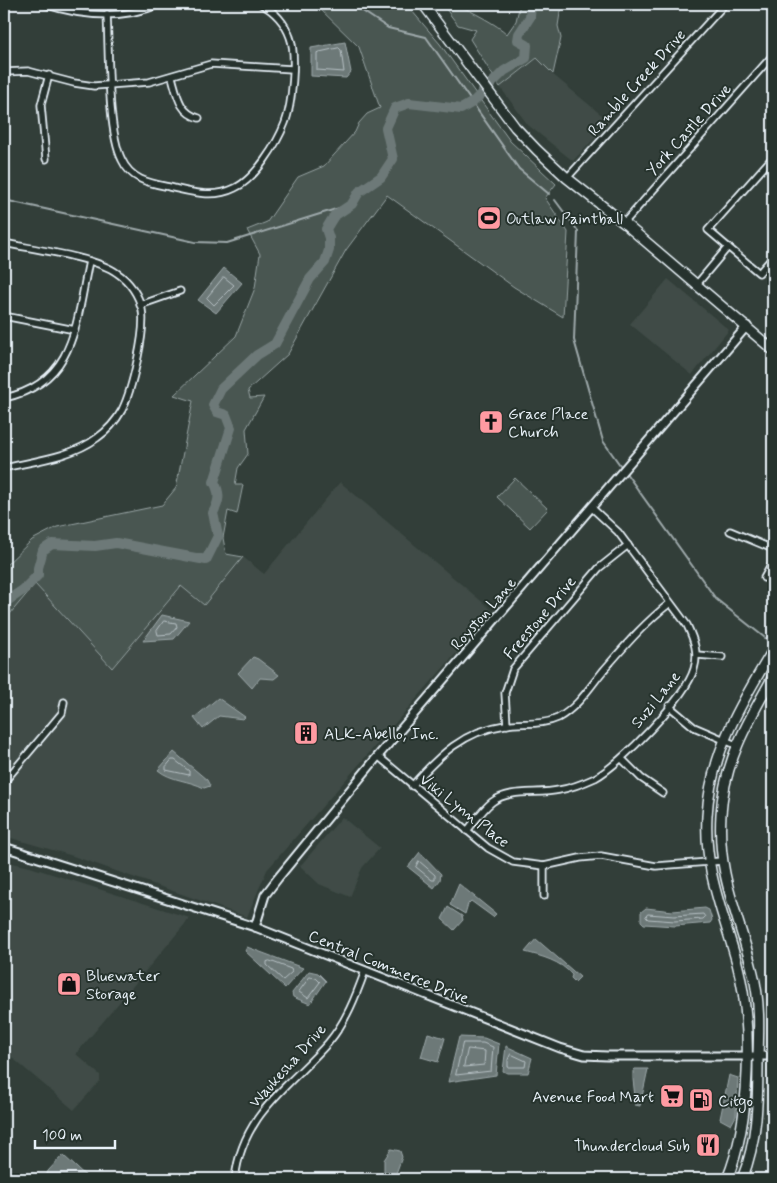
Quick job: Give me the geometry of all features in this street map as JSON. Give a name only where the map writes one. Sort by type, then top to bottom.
[{"type":"main road","points":[[423,4],[515,127],[567,178],[624,222],[773,350]]},
{"type":"main road","points":[[728,1179],[741,1135],[745,1109],[746,1056],[743,992],[737,963],[714,890],[707,833],[708,802],[713,775],[724,740],[770,664],[773,650]]},
{"type":"main road","points":[[742,1179],[755,1130],[758,1009],[754,974],[730,900],[722,861],[720,837],[724,788],[736,745],[773,677]]},
{"type":"street","points":[[44,4],[84,15],[132,14],[160,4]]},
{"type":"street","points":[[107,14],[110,85],[117,144],[121,160],[129,171],[149,183],[201,194],[218,194],[240,186],[252,176],[279,135],[288,112],[294,54],[288,33],[275,14],[261,4]]},
{"type":"street","name":"Ramble Creek Drive","points":[[567,178],[725,4]]},
{"type":"street","name":"York Castle Drive","points":[[624,222],[773,54]]},
{"type":"street","points":[[4,72],[28,71],[84,85],[110,85],[149,82],[172,77],[192,68],[211,64],[292,69]]},
{"type":"street","points":[[46,159],[41,105],[49,75]]},
{"type":"street","points":[[172,77],[184,110],[190,116],[199,118]]},
{"type":"street","points":[[773,157],[708,230],[759,273],[773,257]]},
{"type":"street","points":[[4,243],[109,267],[123,277],[134,290],[143,319],[128,394],[114,422],[100,436],[80,448],[4,468]]},
{"type":"street","points":[[697,284],[728,248]]},
{"type":"street","points":[[4,398],[22,394],[46,380],[64,360],[74,330],[89,261]]},
{"type":"street","points":[[140,305],[180,291]]},
{"type":"street","points":[[4,316],[74,330]]},
{"type":"street","name":"Royston Lane","points":[[255,927],[261,905],[271,886],[378,756],[747,326]]},
{"type":"street","points":[[592,508],[618,532],[687,625],[694,639],[697,655],[722,657]]},
{"type":"street","points":[[730,531],[773,549]]},
{"type":"street","name":"Freestone Drive","points":[[507,725],[505,693],[513,669],[599,568],[628,545]]},
{"type":"street","points":[[764,578],[773,562]]},
{"type":"street","points":[[412,786],[433,762],[460,740],[488,729],[507,725],[542,723],[558,717],[574,706],[633,636],[670,603]]},
{"type":"street","name":"Suzi Lane","points":[[467,831],[484,809],[504,796],[558,791],[575,786],[595,777],[622,759],[688,682],[694,670],[697,655]]},
{"type":"street","points":[[4,782],[62,713],[64,702]]},
{"type":"street","points":[[669,706],[694,727],[736,745]]},
{"type":"street","name":"Viki Lynn Place","points":[[378,756],[467,831],[498,855],[513,862],[544,866],[580,858],[601,856],[656,866],[722,861]]},
{"type":"street","points":[[622,759],[641,778],[663,793]]},
{"type":"street","name":"Central Commerce Drive","points":[[4,847],[255,927],[575,1052],[607,1056],[773,1056]]},
{"type":"street","points":[[544,866],[544,896]]},
{"type":"street","name":"Waukesha Drive","points":[[235,1179],[241,1152],[260,1113],[336,1032],[349,1010],[365,971]]},
{"type":"shaded area","points":[[315,4],[406,4],[440,44],[510,141],[556,184],[545,198],[568,232],[563,317],[514,287],[387,195],[346,250],[288,354],[248,390],[250,398],[264,397],[246,429],[248,454],[238,468],[235,485],[243,485],[237,514],[228,511],[223,538],[226,554],[243,557],[204,605],[181,586],[112,668],[35,584],[4,621],[4,567],[32,540],[57,527],[162,505],[176,488],[193,401],[174,395],[236,336],[255,288],[260,254],[247,230],[267,222],[298,177],[324,166],[355,132],[359,123],[367,114],[380,108],[359,47]]},
{"type":"shaded area","points":[[442,4],[458,5],[491,22],[507,34],[516,21],[520,4],[565,4],[560,13],[558,26],[561,38],[553,74],[537,58],[500,87],[470,39],[476,30],[458,25]]},
{"type":"shaded area","points":[[538,58],[551,73],[610,122],[573,161],[528,125],[500,87]]},
{"type":"shaded area","points":[[668,279],[729,330],[692,375],[630,324]]},
{"type":"shaded area","points":[[515,478],[548,509],[530,528],[497,497]]},
{"type":"shaded area","points":[[340,482],[493,611],[267,870],[247,917],[73,856],[4,836],[4,621],[35,584],[112,668],[181,586],[204,605],[243,557],[264,574]]},
{"type":"shaded area","points":[[342,817],[380,848],[362,868],[350,897],[319,884],[300,866]]},
{"type":"shaded area","name":"Bluewater Storage","points":[[4,861],[30,867],[190,918],[76,1054],[100,1075],[100,1081],[74,1110],[4,1051]]},
{"type":"water","points":[[345,42],[351,72],[346,78],[311,76],[311,48]]},
{"type":"water","points":[[224,268],[242,283],[216,313],[198,300]]},
{"type":"water","points":[[162,615],[189,621],[174,639],[143,641]]},
{"type":"water","points":[[253,657],[279,675],[274,679],[260,678],[252,688],[238,673]]},
{"type":"water","points":[[218,698],[245,717],[243,719],[219,716],[203,729],[194,718]]},
{"type":"water","points":[[174,752],[207,780],[210,786],[204,788],[163,774],[158,770]]},
{"type":"water","points":[[420,852],[441,874],[440,880],[434,888],[408,867]]},
{"type":"water","points":[[459,884],[496,914],[493,917],[471,901],[465,914],[450,905]]},
{"type":"water","points":[[448,907],[462,916],[463,920],[454,930],[442,919]]},
{"type":"water","points":[[646,908],[673,911],[705,908],[709,910],[712,920],[710,923],[675,926],[644,924],[641,921],[641,912]]},
{"type":"water","points":[[536,939],[580,977],[575,982],[571,978],[572,975],[557,963],[525,952]]},
{"type":"water","points":[[247,947],[303,968],[285,988],[245,951]]},
{"type":"water","points":[[309,971],[318,973],[326,981],[310,1004],[293,997],[292,993]]},
{"type":"water","points":[[428,1033],[445,1038],[438,1062],[421,1057]]},
{"type":"water","points":[[459,1037],[484,1038],[499,1044],[496,1075],[448,1082]]},
{"type":"water","points":[[506,1046],[532,1058],[528,1073],[507,1073],[503,1071]]},
{"type":"water","points":[[635,1069],[648,1069],[640,1106],[635,1105],[633,1071]]},
{"type":"water","points":[[729,1075],[738,1078],[736,1116],[731,1125],[720,1119]]},
{"type":"water","points":[[391,1149],[400,1151],[402,1157],[394,1179],[384,1177],[384,1160]]},
{"type":"water","points":[[62,1156],[89,1179],[45,1179],[48,1171]]},
{"type":"waterway","points":[[352,4],[388,28],[426,37],[519,169],[549,194]]},
{"type":"waterway","points":[[4,603],[23,590],[38,575],[43,550],[52,544],[95,546],[116,543],[206,560],[218,536],[213,513],[218,502],[218,494],[214,482],[231,428],[226,415],[217,412],[213,405],[221,389],[257,355],[275,344],[310,279],[325,262],[329,250],[329,238],[326,229],[334,216],[352,204],[359,192],[381,177],[393,159],[386,128],[395,108],[409,103],[461,109],[473,102],[504,71],[526,58],[527,45],[518,40],[519,34],[530,17],[531,4]]},
{"type":"waterway","points":[[4,200],[195,242],[227,243],[352,204]]},
{"type":"waterway","points":[[555,200],[578,231],[574,340],[603,441],[620,465]]},
{"type":"waterway","points":[[626,473],[716,599],[769,641]]},
{"type":"place","name":"Outlaw Paintball","points":[[489,218]]},
{"type":"place","name":"Grace Place Church","points":[[491,422]]},
{"type":"place","name":"ALK-Abello, Inc.","points":[[306,733]]},
{"type":"place","name":"Bluewater Storage","points":[[69,984]]},
{"type":"place","name":"Avenue Food Mart","points":[[672,1096]]},
{"type":"place","name":"Citgo","points":[[701,1100]]},
{"type":"place","name":"Thundercloud Sub","points":[[708,1145]]}]
